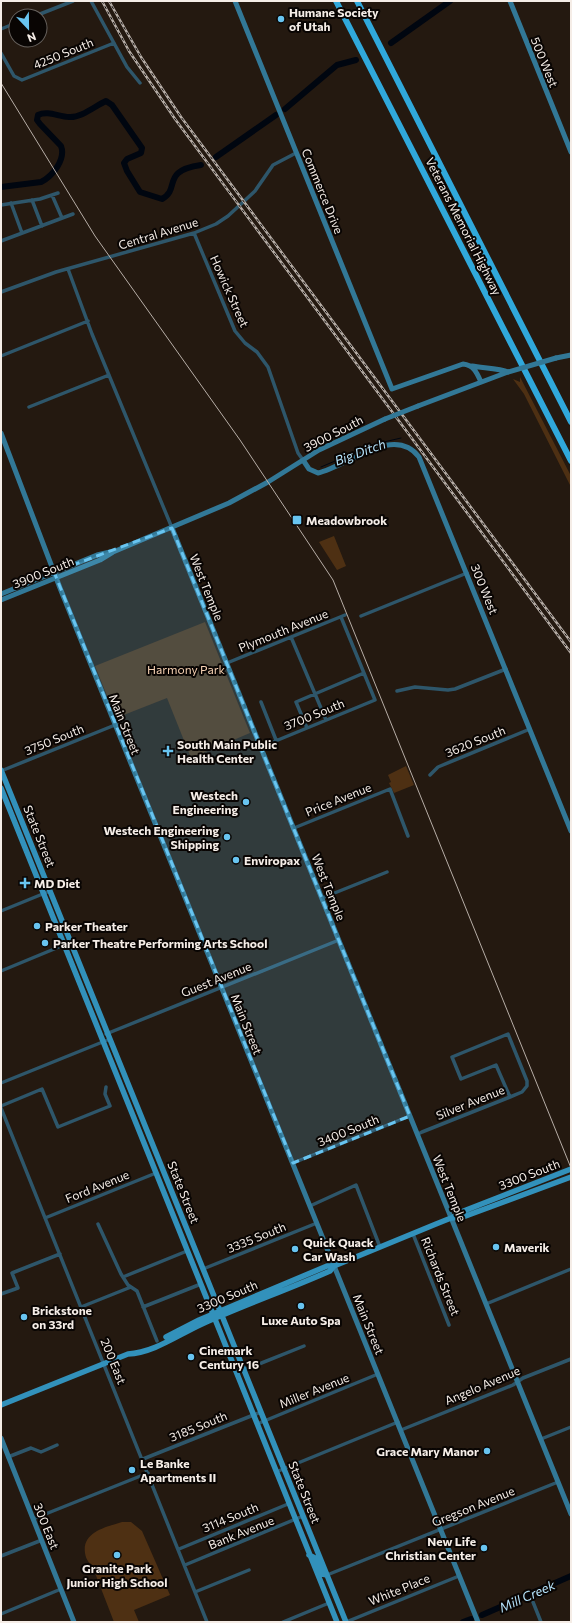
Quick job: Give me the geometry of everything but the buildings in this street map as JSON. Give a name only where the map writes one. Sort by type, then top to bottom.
[{"type":"highway","points":[[332,1],[364,58]]},
{"type":"highway","name":"Veterans Memorial Highway","points":[[336,1],[571,461]]},
{"type":"highway","name":"Veterans Memorial Highway","points":[[357,1],[571,422]]},
{"type":"highway","points":[[361,1],[382,48]]},
{"type":"main road","name":"State Street","points":[[1,770],[346,1622]]},
{"type":"main road","name":"State Street","points":[[1,788],[101,1040],[337,1622]]},
{"type":"main road","name":"3300 South","points":[[1,1406],[132,1354],[157,1341],[327,1266],[334,1266],[451,1218],[461,1212],[571,1169]]},
{"type":"main road","name":"3300 South","points":[[451,1218],[463,1217],[571,1177]]},
{"type":"main road","name":"3300 South","points":[[132,1354],[136,1354],[158,1345],[214,1316]]},
{"type":"main road","points":[[309,1555],[315,1558],[322,1574],[328,1575]]},
{"type":"street","points":[[48,11],[73,1]]},
{"type":"street","points":[[91,1],[127,67],[140,83]]},
{"type":"street","name":"Commerce Drive","points":[[235,1],[392,389],[456,365],[470,366]]},
{"type":"street","name":"500 West","points":[[510,1],[571,152]]},
{"type":"street","name":"4250 South","points":[[1,54],[14,76],[20,80],[114,43]]},
{"type":"street","name":"Central Avenue","points":[[1,292],[68,269],[194,233],[216,224],[228,216],[259,186],[273,165],[296,153]]},
{"type":"street","points":[[1,205],[32,200],[58,193]]},
{"type":"street","points":[[52,195],[62,218]]},
{"type":"street","points":[[32,200],[42,226]]},
{"type":"street","points":[[11,203],[22,233]]},
{"type":"street","points":[[1,236],[2,241],[73,214]]},
{"type":"street","name":"Howick Street","points":[[194,233],[235,331],[240,338],[256,352],[268,367],[298,453],[303,460]]},
{"type":"street","name":"West Temple","points":[[68,269],[109,375],[558,1482],[569,1505],[571,1514]]},
{"type":"street","points":[[1,356],[88,321]]},
{"type":"street","name":"3900 South","points":[[1,600],[97,555],[113,552],[229,503],[336,441],[385,418],[508,372],[571,355]]},
{"type":"street","points":[[470,366],[508,372]]},
{"type":"street","points":[[470,366],[475,370],[481,382]]},
{"type":"street","points":[[29,407],[109,375]]},
{"type":"street","name":"Main Street","points":[[1,432],[55,575],[115,725],[478,1622]]},
{"type":"street","name":"300 West","points":[[303,460],[309,469],[314,472],[320,472],[384,446],[399,444],[412,449],[423,463],[571,831]]},
{"type":"street","points":[[361,616],[467,573]]},
{"type":"street","name":"3900 South","points":[[1,594],[55,575]]},
{"type":"street","name":"Plymouth Avenue","points":[[227,663],[346,615]]},
{"type":"street","points":[[307,728],[296,702],[364,673],[341,617]]},
{"type":"street","points":[[291,637],[326,720]]},
{"type":"street","points":[[397,692],[415,687],[448,690],[455,689],[506,669]]},
{"type":"street","name":"3700 South","points":[[261,747],[375,700],[364,673]]},
{"type":"street","points":[[261,702],[276,740]]},
{"type":"street","name":"3750 South","points":[[1,770],[115,725]]},
{"type":"street","name":"3620 South","points":[[430,775],[438,767],[530,729]]},
{"type":"street","name":"Price Avenue","points":[[294,828],[390,789],[408,836]]},
{"type":"street","points":[[322,898],[387,872]]},
{"type":"street","points":[[1,911],[50,891]]},
{"type":"street","name":"Guest Avenue","points":[[1,1083],[222,988],[339,940]]},
{"type":"street","points":[[1,971],[71,942]]},
{"type":"street","name":"Silver Avenue","points":[[418,1134],[510,1097],[522,1092],[527,1086],[527,1081],[508,1034],[452,1057],[461,1079],[496,1065],[510,1097]]},
{"type":"street","points":[[1,1107],[42,1090],[58,1127],[110,1106],[105,1094],[106,1087]]},
{"type":"street","name":"200 East","points":[[1,1107],[207,1622]]},
{"type":"street","name":"3400 South","points":[[293,1163],[410,1116]]},
{"type":"street","name":"Ford Avenue","points":[[45,1218],[156,1173]]},
{"type":"street","points":[[310,1206],[356,1185],[380,1247]]},
{"type":"street","name":"3335 South","points":[[203,1269],[317,1223]]},
{"type":"street","points":[[98,1224],[123,1277],[131,1287],[137,1291],[157,1341]]},
{"type":"street","name":"Richards Street","points":[[413,1234],[449,1325]]},
{"type":"street","points":[[123,1277],[187,1251]]},
{"type":"street","points":[[1,1294],[18,1288],[12,1273],[60,1254]]},
{"type":"street","points":[[486,1304],[571,1270]]},
{"type":"street","points":[[143,1307],[201,1284]]},
{"type":"street","points":[[81,1307],[131,1287]]},
{"type":"street","points":[[244,1370],[304,1346]]},
{"type":"street","name":"Angelo Avenue","points":[[401,1430],[571,1359]]},
{"type":"street","name":"Miller Avenue","points":[[256,1424],[378,1374]]},
{"type":"street","name":"3185 South","points":[[143,1459],[261,1412]]},
{"type":"street","points":[[276,1472],[398,1422]]},
{"type":"street","points":[[541,1439],[571,1427]]},
{"type":"street","name":"300 East","points":[[1,1438],[74,1622]]},
{"type":"street","points":[[8,1457],[30,1448],[42,1452],[57,1445]]},
{"type":"street","points":[[33,1519],[148,1473]]},
{"type":"street","name":"Gregson Avenue","points":[[328,1575],[558,1482]]},
{"type":"street","name":"3114 South","points":[[179,1549],[288,1504]]},
{"type":"street","name":"Bank Avenue","points":[[185,1565],[303,1516]]},
{"type":"street","points":[[1,1556],[42,1540]]},
{"type":"street","points":[[195,1592],[249,1570]]},
{"type":"street","name":"White Place","points":[[346,1622],[459,1576]]},
{"type":"street","points":[[1,1614],[61,1589]]},
{"type":"street","points":[[533,1602],[541,1622]]},
{"type":"street","points":[[283,1622],[329,1603]]},
{"type":"highlighted area","points":[[172,528],[410,1116],[293,1163],[54,572]]},
{"type":"green space","points":[[520,377],[571,476],[571,487],[524,394],[513,379],[520,382]]},
{"type":"green space","points":[[334,536],[346,566],[337,570],[319,542]]},
{"type":"green space","name":"Harmony Park","points":[[205,622],[250,733],[191,758],[167,698],[116,718],[95,666]]},
{"type":"green space","points":[[406,766],[414,785],[394,793],[389,783],[391,782],[388,775]]},
{"type":"green space","name":"Granite Park Junior High School","points":[[122,1522],[131,1522],[142,1531],[170,1595],[134,1610],[139,1622],[114,1622],[95,1573],[96,1568],[86,1558],[85,1553],[87,1540],[91,1535],[102,1528]]},
{"type":"waterway","points":[[391,43],[450,1]]},
{"type":"waterway","points":[[285,109],[337,65],[356,60]]},
{"type":"waterway","points":[[1,187],[41,182],[50,176],[60,162],[62,156],[61,146],[37,120],[38,115],[46,113],[65,117],[74,117],[83,114],[106,101],[112,105],[142,148],[141,153],[127,159],[124,163],[127,171],[140,192],[162,199],[167,195],[173,180],[180,171],[201,165]]},
{"type":"waterway","points":[[216,157],[276,115]]},
{"type":"waterway","name":"Big Ditch","points":[[321,467],[375,444],[401,438]]},
{"type":"waterway","name":"Mill Creek","points":[[482,1615],[571,1576]]},
{"type":"waterway","name":"Mill Creek","points":[[463,1622],[471,1619]]},
{"type":"tram line","points":[[1,83],[95,236],[240,440],[333,580],[571,1168]]},
{"type":"railway","points":[[102,1],[129,51],[175,119],[571,653]]},
{"type":"railway","points":[[109,1],[141,57],[181,117],[571,642]]},
{"type":"place","name":"Humane Society of Utah","points":[[281,19]]},
{"type":"place","name":"Meadowbrook","points":[[297,520]]},
{"type":"place","name":"South Main Public Health Center","points":[[168,751]]},
{"type":"place","name":"Westech Engineering","points":[[246,802]]},
{"type":"place","name":"Westech Engineering Shipping","points":[[227,837]]},
{"type":"place","name":"Enviropax","points":[[236,860]]},
{"type":"place","name":"MD Diet","points":[[25,883]]},
{"type":"place","name":"Parker Theater","points":[[37,926]]},
{"type":"place","name":"Parker Theatre Performing Arts School","points":[[45,943]]},
{"type":"place","name":"Maverik","points":[[496,1247]]},
{"type":"place","name":"Quick Quack Car Wash","points":[[295,1249]]},
{"type":"place","name":"Luxe Auto Spa","points":[[301,1306]]},
{"type":"place","name":"Brickstone on 33rd","points":[[24,1317]]},
{"type":"place","name":"Cinemark Century 16","points":[[191,1357]]},
{"type":"place","name":"Grace Mary Manor","points":[[487,1451]]},
{"type":"place","name":"Le Banke Apartments II","points":[[132,1470]]},
{"type":"place","name":"New Life Christian Center","points":[[484,1548]]},
{"type":"place","name":"Granite Park Junior High School","points":[[117,1555]]}]
